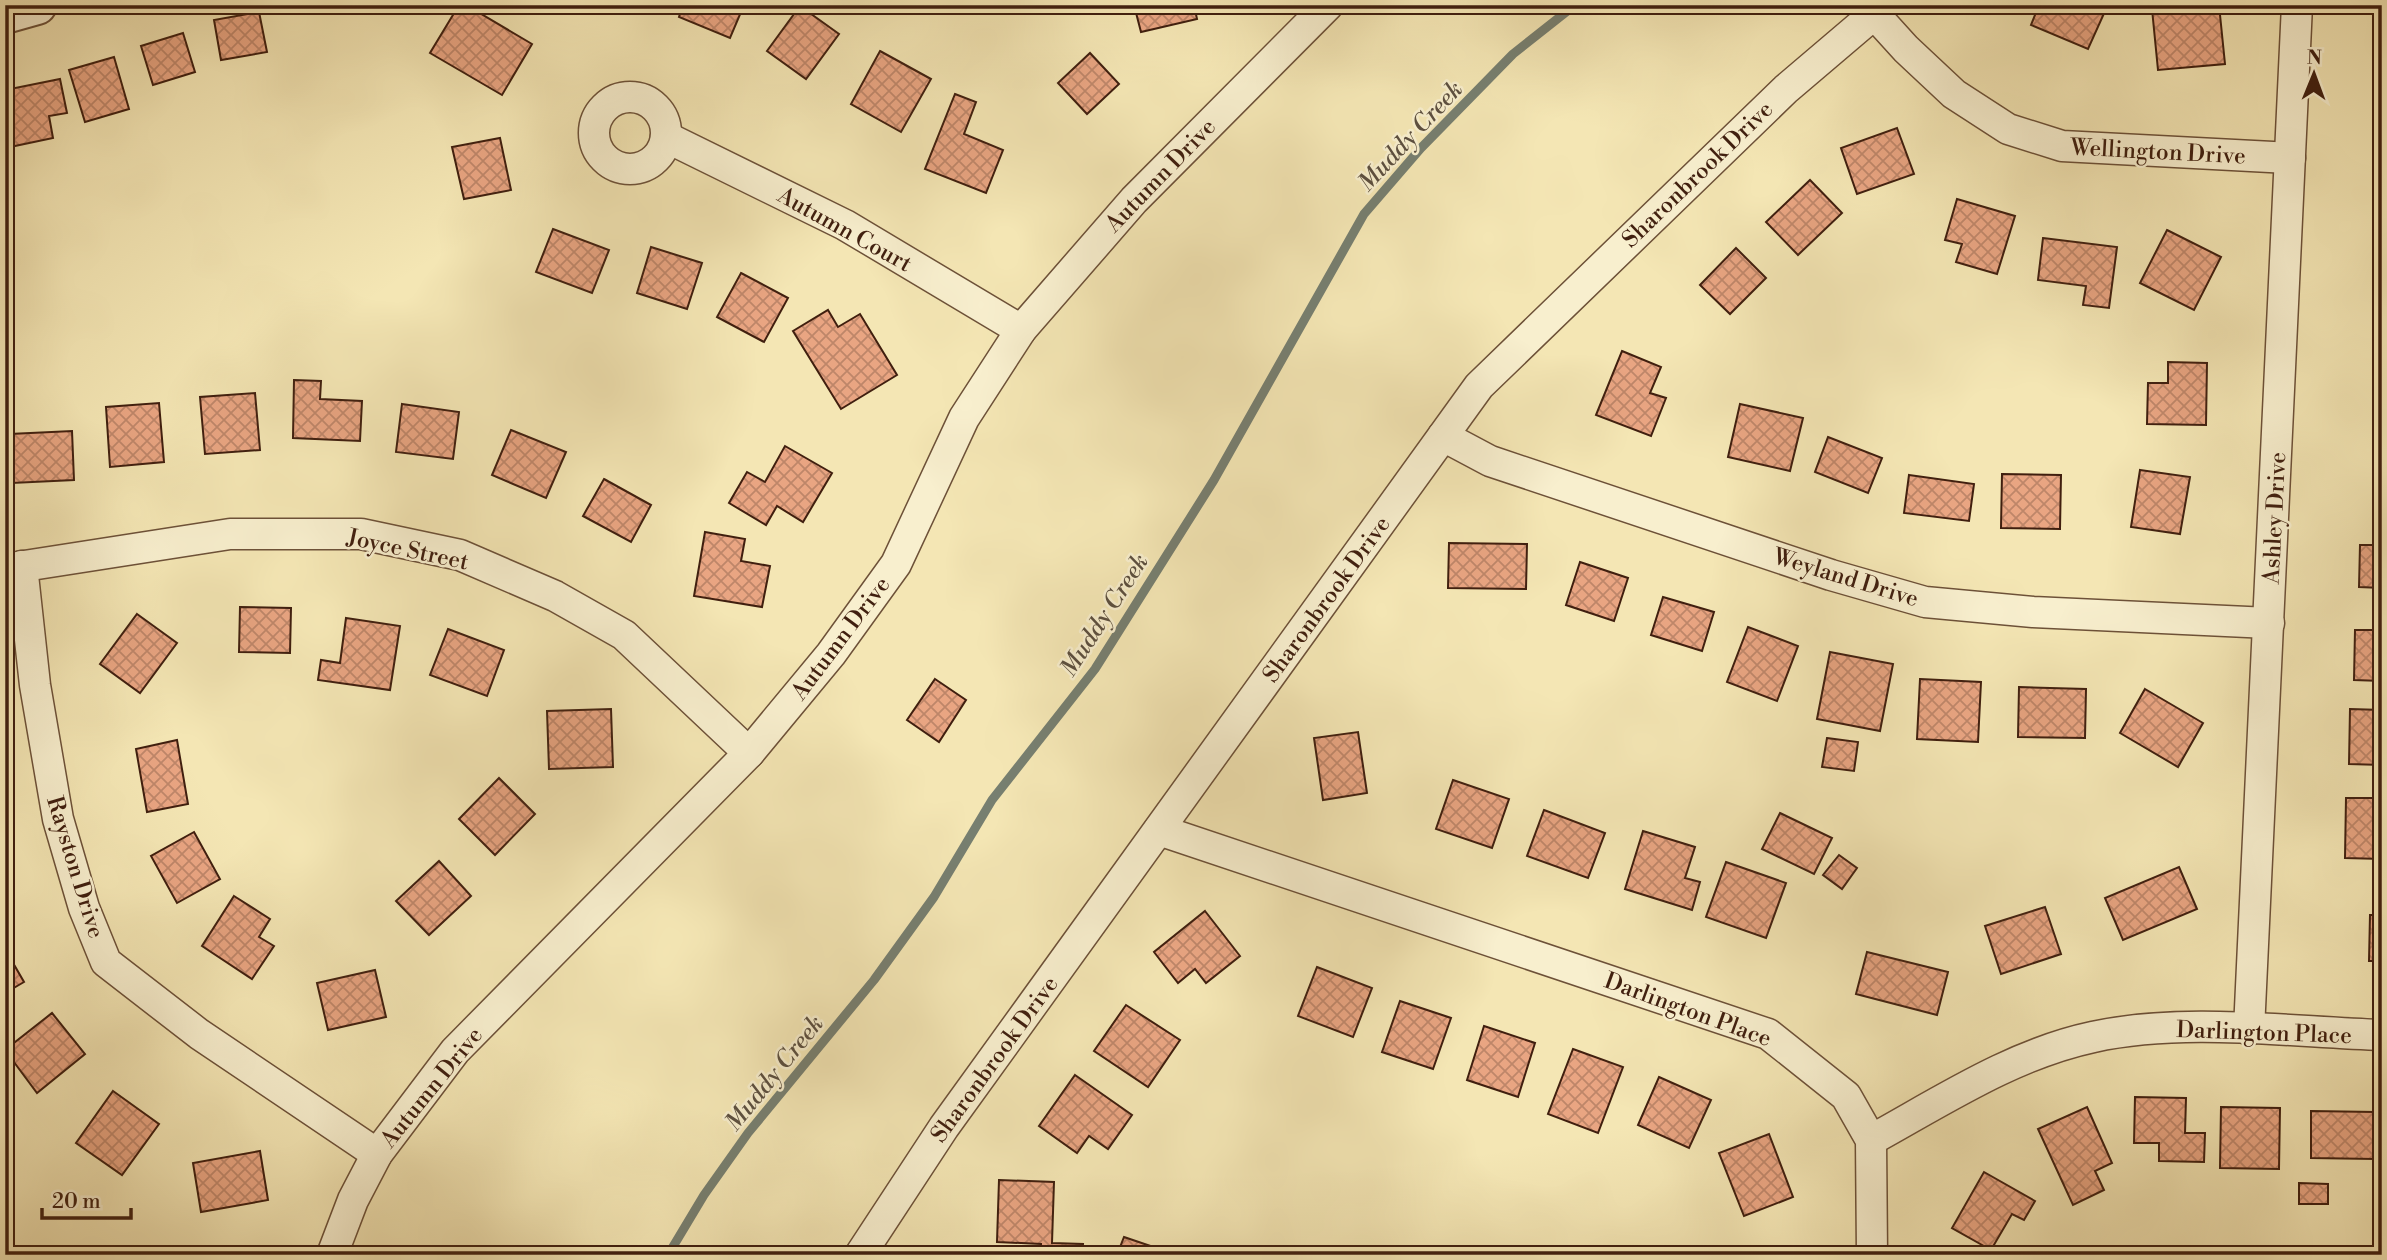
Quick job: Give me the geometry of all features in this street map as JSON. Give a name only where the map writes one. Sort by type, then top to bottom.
[{"type":"street","points":[[5,14],[37,5]]},
{"type":"street","name":"Ashley Drive","points":[[2249,1030],[2297,5]]},
{"type":"street","name":"Autumn Drive","points":[[332,1255],[353,1200],[377,1154],[455,1051],[749,753],[831,654],[897,564],[964,418],[1021,330],[1134,200],[1318,9]]},
{"type":"street","name":"Wellington Drive","points":[[1870,10],[1954,94],[2008,129],[2062,146],[2290,158]]},
{"type":"street","name":"Sharonbrook Drive","points":[[860,1255],[944,1127],[1479,386],[1870,10]]},
{"type":"street","name":"Autumn Court","points":[[666,136],[845,225],[1021,330]]},
{"type":"street","name":"Weyland Drive","points":[[1443,436],[1490,461],[1831,575],[1925,602],[2033,612],[2269,623]]},
{"type":"street","name":"Joyce Street","points":[[13,568],[230,534],[361,534],[460,555],[555,596],[624,635],[749,753]]},
{"type":"street","name":"Rayston Drive","points":[[13,568],[58,819],[84,908],[106,962],[199,1034],[377,1154]]},
{"type":"street","name":"Darlington Place","points":[[1158,830],[1768,1034],[1846,1096],[1871,1140],[2003,1068],[2093,1037],[2170,1028],[2382,1035]]},
{"type":"street","points":[[1871,1140],[1872,1255]]},
{"type":"green space","points":[[2102,1248],[2284,1255],[2101,1255]]},
{"type":"building","points":[[459,5],[466,5],[532,44],[502,95],[430,53]]},
{"type":"building","points":[[683,5],[744,5],[730,38],[679,17]]},
{"type":"building","points":[[1134,5],[1194,5],[1197,19],[1141,32]]},
{"type":"building","points":[[2039,5],[2097,5],[2106,9],[2088,49],[2031,25]]},
{"type":"building","points":[[2219,5],[2225,64],[2158,70],[2152,9]]},
{"type":"building","points":[[800,6],[839,34],[806,79],[767,51]]},
{"type":"building","points":[[259,12],[267,52],[221,60],[214,20]]},
{"type":"building","points":[[183,33],[195,72],[153,85],[141,46]]},
{"type":"building","points":[[880,51],[931,79],[901,132],[851,104]]},
{"type":"building","points":[[1090,53],[1119,84],[1087,114],[1058,83]]},
{"type":"building","points":[[114,57],[129,109],[85,122],[69,70]]},
{"type":"building","points":[[60,79],[67,113],[49,116],[53,138],[10,147],[5,125],[5,90]]},
{"type":"building","points":[[955,94],[976,102],[964,134],[1003,150],[986,193],[925,169]]},
{"type":"building","points":[[1897,128],[1914,174],[1857,194],[1841,148]]},
{"type":"building","points":[[500,138],[511,190],[464,199],[452,147]]},
{"type":"building","points":[[2377,155],[2382,155],[2382,221],[2375,221]]},
{"type":"building","points":[[1810,180],[1842,213],[1798,255],[1766,222]]},
{"type":"building","points":[[1957,199],[2015,216],[1997,274],[1956,262],[1962,244],[1945,240]]},
{"type":"building","points":[[553,229],[609,250],[592,293],[536,272]]},
{"type":"building","points":[[2167,230],[2221,257],[2194,310],[2140,283]]},
{"type":"building","points":[[2043,238],[2117,247],[2109,308],[2083,305],[2086,286],[2038,280]]},
{"type":"building","points":[[651,247],[702,263],[687,309],[637,293]]},
{"type":"building","points":[[1736,248],[1766,278],[1730,314],[1700,285]]},
{"type":"building","points":[[2377,248],[2382,248],[2382,320],[2376,320]]},
{"type":"building","points":[[741,273],[788,298],[764,342],[717,317]]},
{"type":"building","points":[[828,310],[838,327],[860,314],[897,375],[841,409],[793,331]]},
{"type":"building","points":[[1622,351],[1661,367],[1650,393],[1666,398],[1651,436],[1596,415]]},
{"type":"building","points":[[2168,362],[2207,363],[2206,425],[2147,424],[2148,383],[2168,383]]},
{"type":"building","points":[[294,380],[321,381],[320,399],[362,401],[360,441],[293,438]]},
{"type":"building","points":[[255,393],[260,450],[205,454],[200,397]]},
{"type":"building","points":[[159,403],[164,462],[110,467],[106,407]]},
{"type":"building","points":[[402,404],[459,412],[453,459],[396,452]]},
{"type":"building","points":[[1740,404],[1803,418],[1790,471],[1728,457]]},
{"type":"building","points":[[511,430],[566,452],[546,498],[492,475]]},
{"type":"building","points":[[72,431],[74,480],[12,483],[10,434]]},
{"type":"building","points":[[1828,437],[1882,458],[1868,493],[1815,472]]},
{"type":"building","points":[[2382,442],[2382,498],[2379,498]]},
{"type":"building","points":[[785,446],[832,473],[803,522],[777,506],[766,525],[729,503],[747,472],[765,482]]},
{"type":"building","points":[[2140,470],[2190,477],[2180,534],[2131,527]]},
{"type":"building","points":[[2002,474],[2061,475],[2060,529],[2001,528]]},
{"type":"building","points":[[1909,475],[1974,484],[1969,521],[1904,513]]},
{"type":"building","points":[[604,479],[651,505],[631,542],[583,516]]},
{"type":"building","points":[[705,532],[745,539],[741,561],[770,566],[762,607],[694,596]]},
{"type":"building","points":[[1449,543],[1527,544],[1526,589],[1448,588]]},
{"type":"building","points":[[2360,545],[2382,545],[2382,588],[2359,587]]},
{"type":"building","points":[[1580,562],[1628,578],[1614,621],[1566,605]]},
{"type":"building","points":[[1663,597],[1714,612],[1702,651],[1651,635]]},
{"type":"building","points":[[240,607],[291,608],[290,653],[239,652]]},
{"type":"building","points":[[137,614],[177,643],[140,693],[100,664]]},
{"type":"building","points":[[346,618],[400,626],[390,690],[318,680],[321,660],[340,663]]},
{"type":"building","points":[[1748,627],[1798,646],[1777,701],[1727,682]]},
{"type":"building","points":[[448,629],[504,650],[487,696],[430,675]]},
{"type":"building","points":[[2355,630],[2382,630],[2382,681],[2354,680]]},
{"type":"building","points":[[1830,652],[1893,664],[1880,731],[1817,719]]},
{"type":"building","points":[[935,679],[966,700],[939,742],[907,720]]},
{"type":"building","points":[[1920,679],[1981,682],[1978,742],[1917,739]]},
{"type":"building","points":[[2019,687],[2086,689],[2085,738],[2018,737]]},
{"type":"building","points":[[2145,689],[2203,723],[2178,767],[2120,733]]},
{"type":"building","points":[[611,709],[613,767],[549,769],[547,711]]},
{"type":"building","points":[[2350,709],[2382,710],[2382,765],[2349,764]]},
{"type":"building","points":[[1358,732],[1367,793],[1323,800],[1314,738]]},
{"type":"building","points":[[1827,738],[1858,742],[1854,771],[1822,767]]},
{"type":"building","points":[[177,740],[188,804],[147,812],[136,749]]},
{"type":"building","points":[[499,778],[535,814],[495,855],[459,819]]},
{"type":"building","points":[[1453,780],[1509,799],[1492,848],[1436,829]]},
{"type":"building","points":[[2346,798],[2382,798],[2382,859],[2345,858]]},
{"type":"building","points":[[1544,810],[1605,833],[1588,878],[1527,856]]},
{"type":"building","points":[[1780,813],[1832,838],[1814,874],[1762,849]]},
{"type":"building","points":[[1643,831],[1695,847],[1685,878],[1700,882],[1692,910],[1625,889]]},
{"type":"building","points":[[194,832],[220,879],[177,903],[151,856]]},
{"type":"building","points":[[1839,855],[1857,868],[1842,889],[1823,875]]},
{"type":"building","points":[[439,861],[471,896],[429,935],[396,901]]},
{"type":"building","points":[[1726,862],[1786,883],[1766,938],[1706,917]]},
{"type":"building","points":[[2179,867],[2197,909],[2123,940],[2105,898]]},
{"type":"building","points":[[234,896],[270,919],[259,937],[274,946],[252,979],[202,946]]},
{"type":"building","points":[[2045,907],[2061,954],[2001,974],[1985,926]]},
{"type":"building","points":[[1205,911],[1240,956],[1206,983],[1195,969],[1178,983],[1154,952]]},
{"type":"building","points":[[2370,915],[2382,915],[2382,961],[2369,961]]},
{"type":"building","points":[[5,949],[24,982],[5,993]]},
{"type":"building","points":[[1867,952],[1948,972],[1937,1015],[1856,994]]},
{"type":"building","points":[[1317,967],[1372,988],[1353,1037],[1298,1016]]},
{"type":"building","points":[[375,970],[386,1017],[328,1030],[317,983]]},
{"type":"building","points":[[1400,1001],[1451,1018],[1433,1069],[1382,1052]]},
{"type":"building","points":[[1126,1005],[1180,1040],[1148,1087],[1094,1051]]},
{"type":"building","points":[[52,1013],[85,1054],[37,1093],[5,1050]]},
{"type":"building","points":[[1484,1026],[1535,1043],[1518,1097],[1467,1080]]},
{"type":"building","points":[[1573,1049],[1623,1067],[1598,1133],[1548,1114]]},
{"type":"building","points":[[1075,1075],[1132,1115],[1108,1149],[1089,1136],[1077,1153],[1039,1126]]},
{"type":"building","points":[[1659,1077],[1711,1100],[1689,1148],[1638,1125]]},
{"type":"building","points":[[113,1091],[159,1124],[122,1175],[76,1143]]},
{"type":"building","points":[[2135,1097],[2186,1098],[2185,1133],[2205,1133],[2204,1162],[2159,1161],[2159,1143],[2134,1143]]},
{"type":"building","points":[[2087,1107],[2112,1163],[2095,1171],[2104,1190],[2073,1205],[2038,1129]]},
{"type":"building","points":[[2221,1107],[2280,1108],[2279,1169],[2220,1168]]},
{"type":"building","points":[[2311,1111],[2375,1112],[2374,1159],[2311,1158]]},
{"type":"building","points":[[1769,1134],[1793,1197],[1744,1216],[1719,1153]]},
{"type":"building","points":[[260,1151],[268,1200],[201,1212],[193,1163]]},
{"type":"building","points":[[1984,1172],[2035,1201],[2024,1220],[2012,1214],[1991,1250],[1952,1228]]},
{"type":"building","points":[[999,1180],[1054,1182],[1052,1243],[1083,1244],[1082,1255],[1041,1255],[1041,1244],[997,1242]]},
{"type":"building","points":[[2299,1183],[2328,1184],[2328,1204],[2299,1204]]},
{"type":"building","points":[[1124,1237],[1177,1255],[1117,1255]]},
{"type":"waterway","name":"Muddy Creek","points":[[668,1255],[704,1195],[748,1133],[874,980],[934,897],[992,800],[1095,669],[1214,480],[1364,214],[1421,148],[1513,54],[1575,5]]}]
